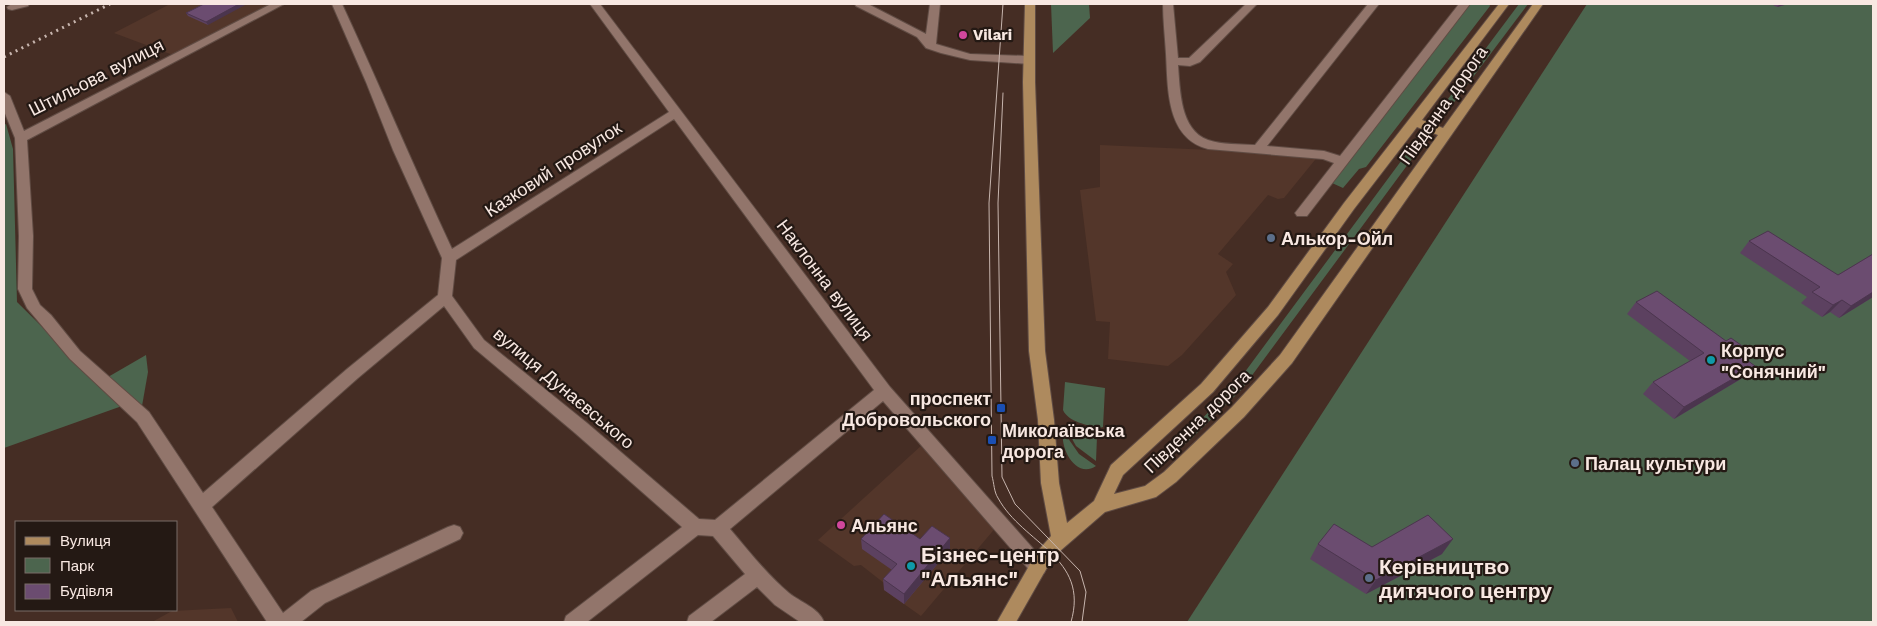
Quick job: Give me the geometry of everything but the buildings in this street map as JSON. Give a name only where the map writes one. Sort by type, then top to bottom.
[{"type":"main road","points":[[1030,4],[1029,60],[1037,351],[1046,420],[1050,483],[1061,538]]},
{"type":"main road","name":"Південна дорога","points":[[1100,506],[1117,470],[1207,388],[1267,318],[1504,4]]},
{"type":"main road","name":"Південна дорога","points":[[1100,506],[1150,492],[1170,477],[1238,412],[1286,359],[1538,4]]},
{"type":"main road","points":[[1414,121],[1446,134]]},
{"type":"main road","points":[[1006,622],[1051,548],[1100,506]]},
{"type":"street","points":[[12,7],[24,4]]},
{"type":"street","name":"Штильова вулиця","points":[[278,622],[143,416],[75,355],[46,319],[34,308],[25,289],[26,236],[21,138],[279,4]]},
{"type":"street","points":[[202,504],[372,354],[445,297],[449,258],[399,150],[372,82],[337,4]]},
{"type":"street","name":"Наклонна вулиця","points":[[595,4],[884,391],[1038,567]]},
{"type":"street","points":[[860,4],[921,35],[930,46],[970,58],[1029,60]]},
{"type":"street","points":[[930,46],[935,4]]},
{"type":"street","points":[[1168,4],[1175,96],[1180,116],[1192,138],[1208,145],[1324,155],[1342,161]]},
{"type":"street","points":[[1172,62],[1196,60],[1252,4]]},
{"type":"street","points":[[1259,148],[1374,4]]},
{"type":"street","points":[[1302,213],[1465,4]]},
{"type":"street","points":[[4,96],[21,138]]},
{"type":"street","name":"Казковий провулок","points":[[449,258],[677,112]]},
{"type":"street","name":"вулиця Дунаєвського","points":[[445,297],[479,344],[581,428],[695,527]]},
{"type":"street","points":[[573,622],[695,527],[718,528],[884,391]]},
{"type":"street","points":[[718,528],[782,600],[815,622]]},
{"type":"street","points":[[288,622],[318,597],[454,534]]},
{"type":"street","points":[[696,622],[758,575]]},
{"type":"shaded area","points":[[170,4],[270,4],[173,55],[114,33]]},
{"type":"shaded area","points":[[1100,145],[1319,155],[1284,198],[1278,199],[1268,195],[1218,254],[1233,264],[1226,272],[1236,295],[1182,355],[1168,366],[1108,359],[1110,322],[1096,321],[1080,190],[1100,187]]},
{"type":"shaded area","points":[[922,445],[997,526],[921,616],[884,590],[884,583],[861,565],[854,566],[818,540]]},
{"type":"shaded area","points":[[231,608],[238,622],[152,622],[172,611]]},
{"type":"green space","points":[[1051,4],[1089,4],[1090,18],[1053,53]]},
{"type":"green space","points":[[1470,4],[1489,4],[1490,6],[1366,167],[1359,169],[1343,188],[1332,183]]},
{"type":"green space","points":[[1519,4],[1528,4],[1440,121],[1433,119]]},
{"type":"green space","points":[[1587,4],[1873,5],[1873,622],[1187,622]]},
{"type":"green space","points":[[6,124],[13,149],[17,302],[122,406],[4,448],[4,125]]},
{"type":"green space","points":[[1424,130],[1431,133],[1242,389],[1192,438],[1167,459],[1162,455],[1187,434],[1236,384]]},
{"type":"green space","points":[[146,355],[148,372],[142,406],[108,377]]},
{"type":"green space","points":[[1065,382],[1105,388],[1103,427],[1099,428],[1079,422],[1066,414],[1063,410]]},
{"type":"green space","points":[[1066,428],[1097,437],[1096,461],[1076,446]]},
{"type":"green space","points":[[1063,431],[1079,454],[1096,466],[1082,469],[1071,460],[1064,446]]},
{"type":"tram line","points":[[1003,4],[989,203],[992,476],[997,496],[1009,514],[1063,566],[1071,582],[1074,600],[1071,622]]},
{"type":"tram line","points":[[1003,93],[998,203],[1002,477],[1015,504],[1080,571],[1086,592],[1082,622]]},
{"type":"railway","points":[[4,57],[110,4]]},
{"type":"place","name":"Vilari","points":[[963,35]]},
{"type":"place","name":"Алькор-Ойл","points":[[1271,238]]},
{"type":"place","name":"Корпус \"Сонячний\"","points":[[1711,360]]},
{"type":"place","name":"проспект Добровольского","points":[[1001,408]]},
{"type":"place","name":"Миколаївська дорога","points":[[992,440]]},
{"type":"place","name":"Палац культури","points":[[1575,463]]},
{"type":"place","name":"Альянс","points":[[841,525]]},
{"type":"place","name":"Бізнес-центр \"Альянс\"","points":[[911,566]]},
{"type":"place","name":"Керівництво дитячого центру","points":[[1369,578]]}]
